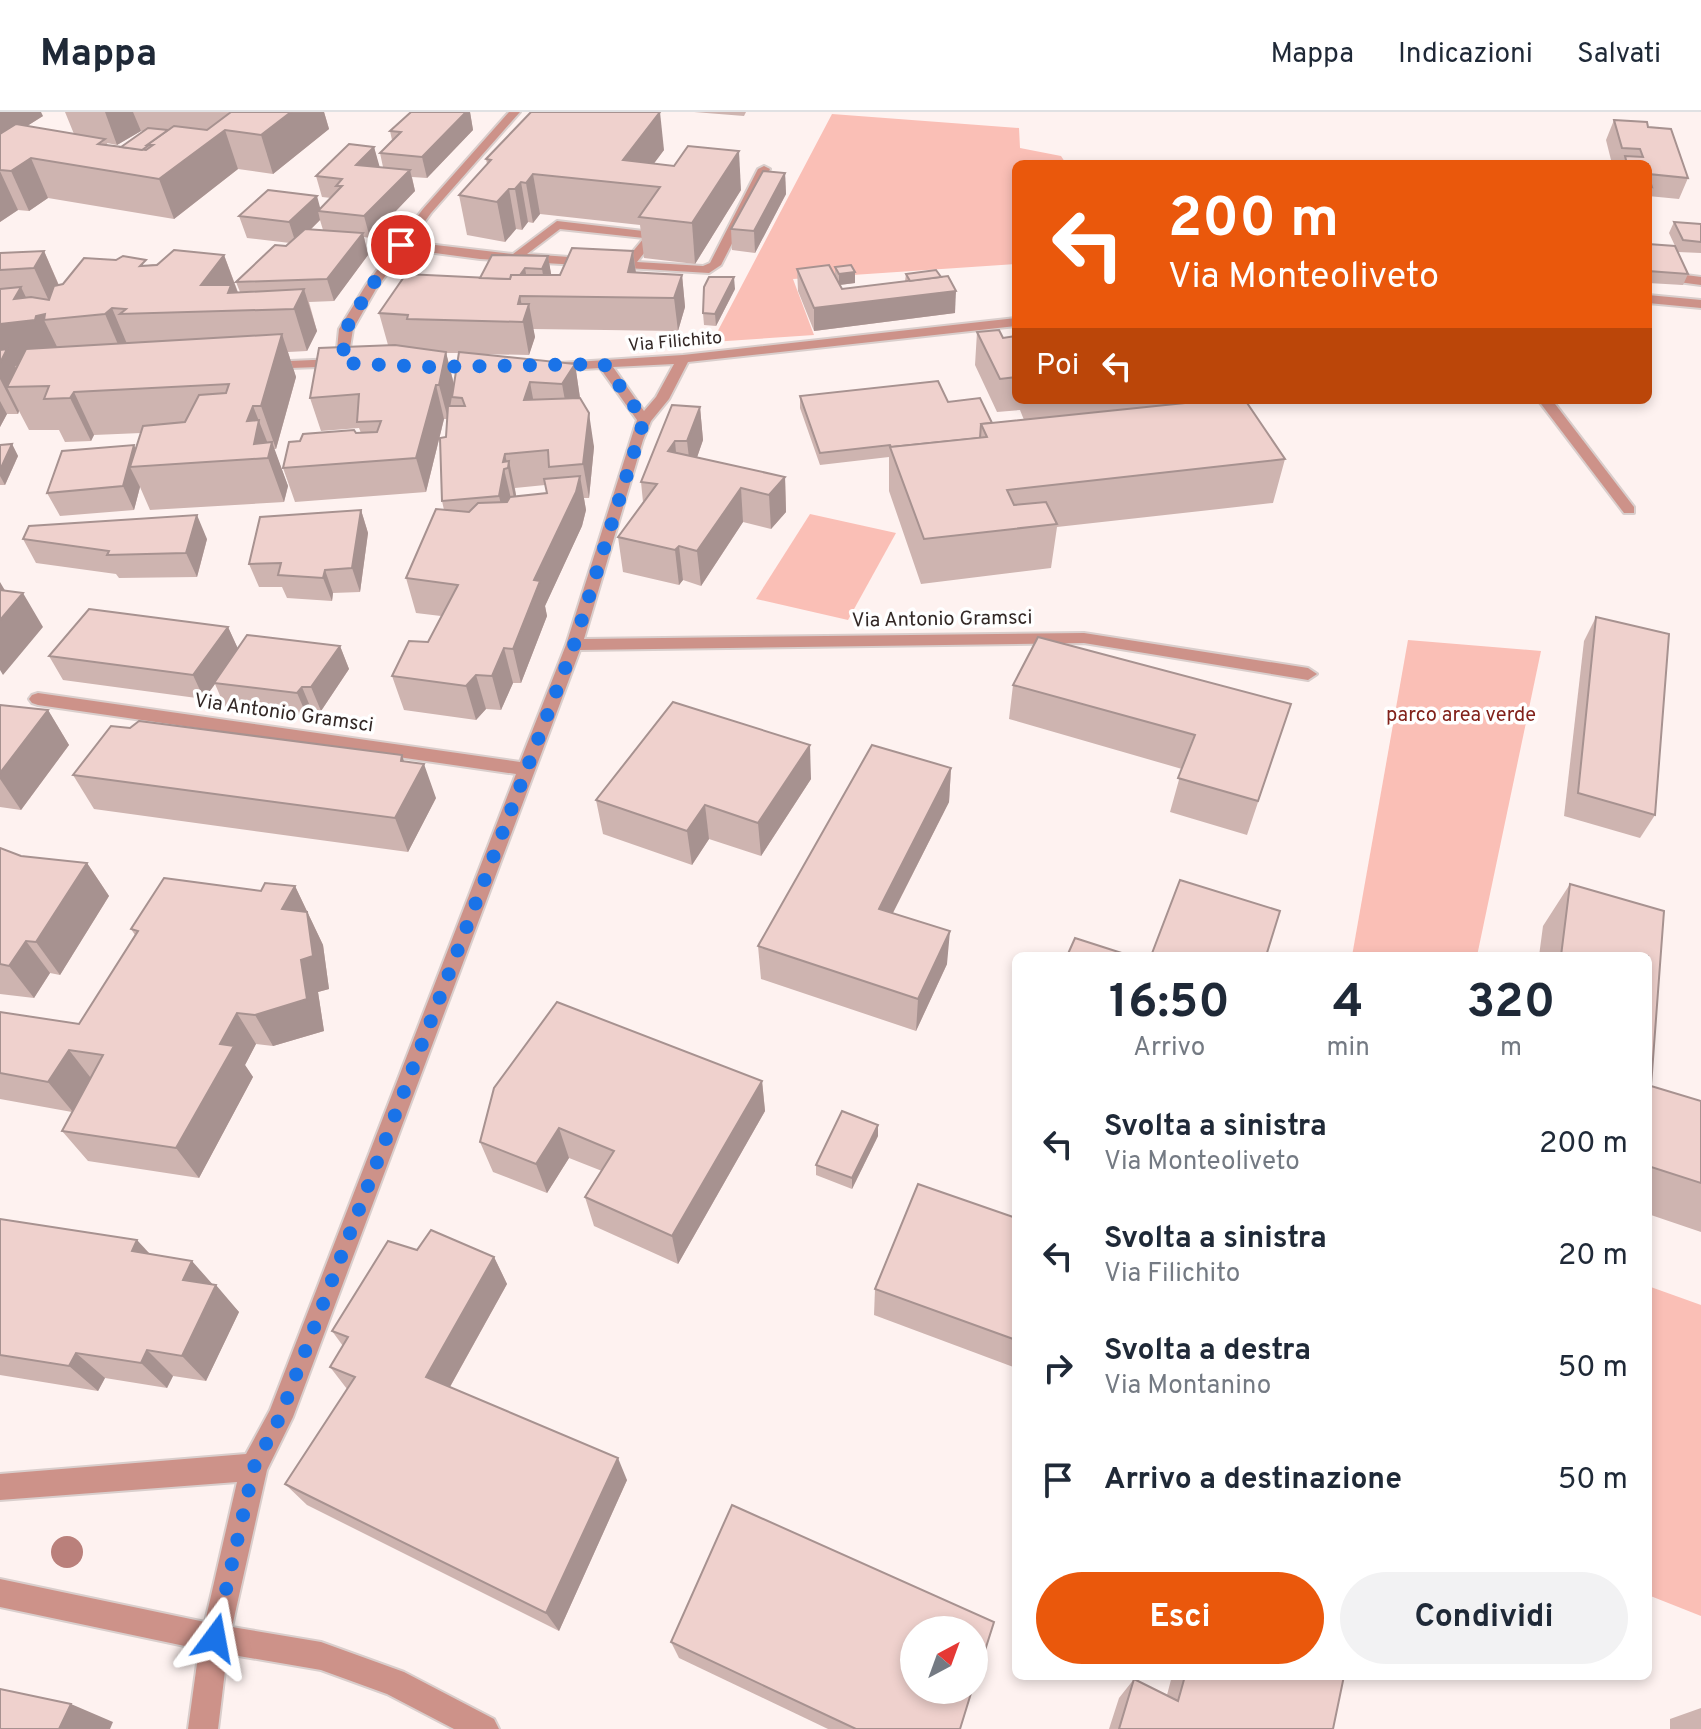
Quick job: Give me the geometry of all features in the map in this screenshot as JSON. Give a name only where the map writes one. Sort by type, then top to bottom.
[{"type":"street","points":[[251,367],[349,363],[346,329],[370,288],[427,211],[515,112]]},
{"type":"street","points":[[401,245],[627,266],[710,268],[764,169]]},
{"type":"street","points":[[516,257],[557,225],[648,235],[650,238],[627,266]]},
{"type":"street","points":[[1652,275],[1701,281]]},
{"type":"street","points":[[1652,299],[1701,304]]},
{"type":"street","name":"Via Filichito","points":[[538,367],[683,359],[1012,322]]},
{"type":"street","points":[[203,1729],[215,1638],[254,1467],[280,1417],[574,645],[644,420],[662,399],[683,359]]},
{"type":"street","points":[[604,364],[644,420]]},
{"type":"street","points":[[1548,404],[1629,510]]},
{"type":"street","name":"Via Antonio Gramsci","points":[[574,645],[1084,638],[1308,674]]},
{"type":"street","name":"Via Antonio Gramsci","points":[[38,699],[525,769]]},
{"type":"street","points":[[0,1487],[254,1467]]},
{"type":"street","points":[[0,1593],[215,1638],[321,1656],[394,1682],[484,1729]]},
{"type":"green space","points":[[832,114],[1019,128],[1020,148],[1061,156],[1064,160],[1012,160],[1012,264],[793,279],[814,335],[712,342]]},
{"type":"green space","points":[[810,514],[896,533],[848,620],[756,599]]},
{"type":"green space","name":"parco area verde","points":[[1408,640],[1541,651],[1478,952],[1353,952]]},
{"type":"green space","points":[[1652,1287],[1701,1305],[1701,1616],[1652,1597]]},
{"type":"building","points":[[231,112],[291,112],[261,135],[225,130],[159,179],[31,158],[11,171],[0,170],[0,134],[16,124],[105,139],[98,144],[146,150],[153,145],[147,145],[174,126],[207,130]]},
{"type":"building","points":[[411,112],[466,112],[422,157],[380,153],[401,132],[390,131]]},
{"type":"building","points":[[531,112],[660,112],[623,160],[674,166],[688,146],[739,151],[692,223],[639,217],[660,187],[533,174],[526,183],[521,182],[515,189],[509,189],[497,202],[459,195],[491,160],[486,159]]},
{"type":"building","points":[[1614,120],[1647,122],[1648,127],[1671,129],[1688,178],[1652,174],[1652,160],[1626,160],[1625,156],[1643,157],[1640,149],[1622,148]]},
{"type":"building","points":[[148,128],[168,130],[142,150],[121,147]]},
{"type":"building","points":[[349,144],[374,147],[356,165],[410,170],[364,216],[318,211],[342,186],[336,186],[342,179],[316,176]]},
{"type":"building","points":[[763,171],[785,173],[754,231],[731,229]]},
{"type":"building","points":[[268,190],[317,196],[289,222],[239,216]]},
{"type":"building","points":[[1674,222],[1701,224],[1701,242],[1683,240]]},
{"type":"building","points":[[305,229],[363,233],[327,279],[236,282],[275,245],[286,246]]},
{"type":"building","points":[[1652,244],[1675,246],[1688,274],[1652,271]]},
{"type":"building","points":[[572,248],[633,251],[628,272],[682,275],[674,298],[520,296],[518,304],[529,304],[523,322],[407,319],[408,315],[379,313],[406,274],[510,279],[511,275],[560,275]]},
{"type":"building","points":[[174,250],[224,255],[201,285],[231,285],[228,293],[304,289],[294,309],[120,314],[126,309],[112,308],[105,314],[44,320],[45,314],[36,316],[35,320],[0,324],[0,289],[21,287],[14,299],[31,297],[49,300],[54,286],[63,284],[84,258],[116,260],[123,256],[146,260],[140,266],[157,265]]},
{"type":"building","points":[[44,251],[34,268],[0,270],[0,253]]},
{"type":"building","points":[[492,255],[548,256],[542,269],[525,268],[520,275],[511,275],[510,279],[480,278]]},
{"type":"building","points":[[829,265],[842,289],[948,276],[956,291],[814,308],[797,269]]},
{"type":"building","points":[[851,265],[855,272],[839,274],[835,267]]},
{"type":"building","points":[[936,270],[941,277],[910,281],[906,274]]},
{"type":"building","points":[[709,277],[734,277],[715,314],[703,313],[704,287]]},
{"type":"building","points":[[999,330],[1003,338],[1012,337],[1012,378],[1000,379],[977,332]]},
{"type":"building","points":[[282,334],[261,406],[253,406],[247,421],[259,420],[254,444],[272,442],[268,458],[130,467],[143,426],[185,422],[199,395],[226,393],[229,384],[74,392],[70,398],[44,399],[49,386],[7,387],[26,349]]},
{"type":"building","points":[[395,345],[446,352],[416,458],[283,468],[289,442],[300,441],[303,434],[354,430],[356,433],[377,432],[381,421],[357,422],[359,394],[310,398],[319,348]]},
{"type":"building","points":[[7,349],[0,363],[0,350]]},
{"type":"building","points":[[459,352],[575,364],[562,384],[530,382],[524,400],[580,398],[589,413],[583,464],[549,467],[548,450],[505,454],[503,462],[509,461],[508,468],[504,469],[499,496],[442,501],[440,438],[446,437],[448,406],[465,406],[462,398],[452,397]]},
{"type":"building","points":[[938,381],[948,402],[980,398],[992,423],[981,424],[980,438],[820,453],[800,396]]},
{"type":"building","points":[[1175,404],[1248,404],[1285,459],[1007,490],[1014,505],[1046,502],[1057,524],[924,539],[890,447],[987,437],[981,424]]},
{"type":"building","points":[[672,405],[700,407],[687,441],[675,441],[668,451],[785,477],[769,495],[741,488],[697,551],[679,546],[675,550],[618,537],[657,484],[641,482]]},
{"type":"building","points":[[12,444],[0,470],[0,445]]},
{"type":"building","points":[[134,445],[123,486],[47,493],[62,451]]},
{"type":"building","points":[[580,476],[576,492],[534,580],[540,581],[513,649],[504,648],[492,676],[476,675],[466,686],[392,676],[409,641],[428,642],[458,585],[406,578],[436,509],[469,512],[478,503],[507,502],[510,497],[547,493],[544,479]]},
{"type":"building","points":[[361,510],[352,568],[325,570],[323,578],[278,575],[281,563],[249,564],[260,517]]},
{"type":"building","points":[[197,515],[186,553],[107,555],[109,551],[23,539],[29,526]]},
{"type":"building","points":[[0,590],[23,593],[0,620]]},
{"type":"building","points":[[89,609],[228,627],[193,675],[49,656]]},
{"type":"building","points":[[1596,617],[1669,634],[1655,815],[1578,793]]},
{"type":"building","points":[[247,635],[340,646],[311,687],[302,687],[297,693],[214,683]]},
{"type":"building","points":[[1038,637],[1291,704],[1258,801],[1178,778],[1195,735],[1013,685]]},
{"type":"building","points":[[673,702],[810,745],[758,823],[705,805],[687,831],[596,800]]},
{"type":"building","points":[[0,705],[48,710],[0,773]]},
{"type":"building","points":[[139,721],[402,755],[401,761],[424,764],[395,818],[73,775],[111,726],[130,728]]},
{"type":"building","points":[[872,745],[951,768],[879,909],[950,931],[918,999],[758,946]]},
{"type":"building","points":[[0,848],[21,856],[87,863],[36,942],[26,941],[9,966],[0,964]]},
{"type":"building","points":[[164,878],[261,891],[265,883],[295,886],[282,909],[307,912],[313,956],[301,960],[307,999],[255,1015],[237,1013],[220,1044],[234,1046],[176,1148],[62,1131],[103,1055],[69,1050],[48,1082],[0,1073],[0,1012],[79,1024],[138,931],[131,929]]},
{"type":"building","points":[[1180,880],[1280,911],[1267,952],[1153,952]]},
{"type":"building","points":[[1570,884],[1664,911],[1652,1073],[1652,952],[1562,952]]},
{"type":"building","points":[[1075,938],[1119,952],[1069,952]]},
{"type":"building","points":[[557,1002],[762,1081],[672,1236],[585,1197],[614,1151],[559,1128],[536,1164],[480,1142],[494,1088]]},
{"type":"building","points":[[1652,1086],[1701,1101],[1701,1183],[1652,1167]]},
{"type":"building","points":[[842,1111],[878,1125],[852,1178],[816,1165]]},
{"type":"building","points":[[918,1184],[1012,1217],[1012,1339],[875,1289]]},
{"type":"building","points":[[0,1219],[137,1240],[132,1251],[192,1261],[183,1280],[216,1285],[182,1356],[147,1350],[141,1363],[76,1353],[69,1366],[0,1355]]},
{"type":"building","points":[[431,1230],[494,1257],[426,1377],[618,1458],[546,1613],[285,1484],[355,1377],[330,1367],[348,1337],[332,1331],[388,1241],[417,1250]]},
{"type":"building","points":[[732,1505],[981,1616],[900,1616],[900,1704],[968,1704],[960,1729],[856,1729],[671,1642]]},
{"type":"building","points":[[988,1619],[994,1622],[988,1641]]},
{"type":"building","points":[[1134,1680],[1178,1701],[1184,1680],[1343,1680],[1333,1729],[1119,1729]]},
{"type":"building","points":[[0,1689],[71,1704],[59,1729],[0,1729]]},
{"type":"route","points":[[215,1638],[254,1467],[280,1417],[574,645],[644,420],[604,364],[431,367],[342,363],[346,329],[401,245]]}]
